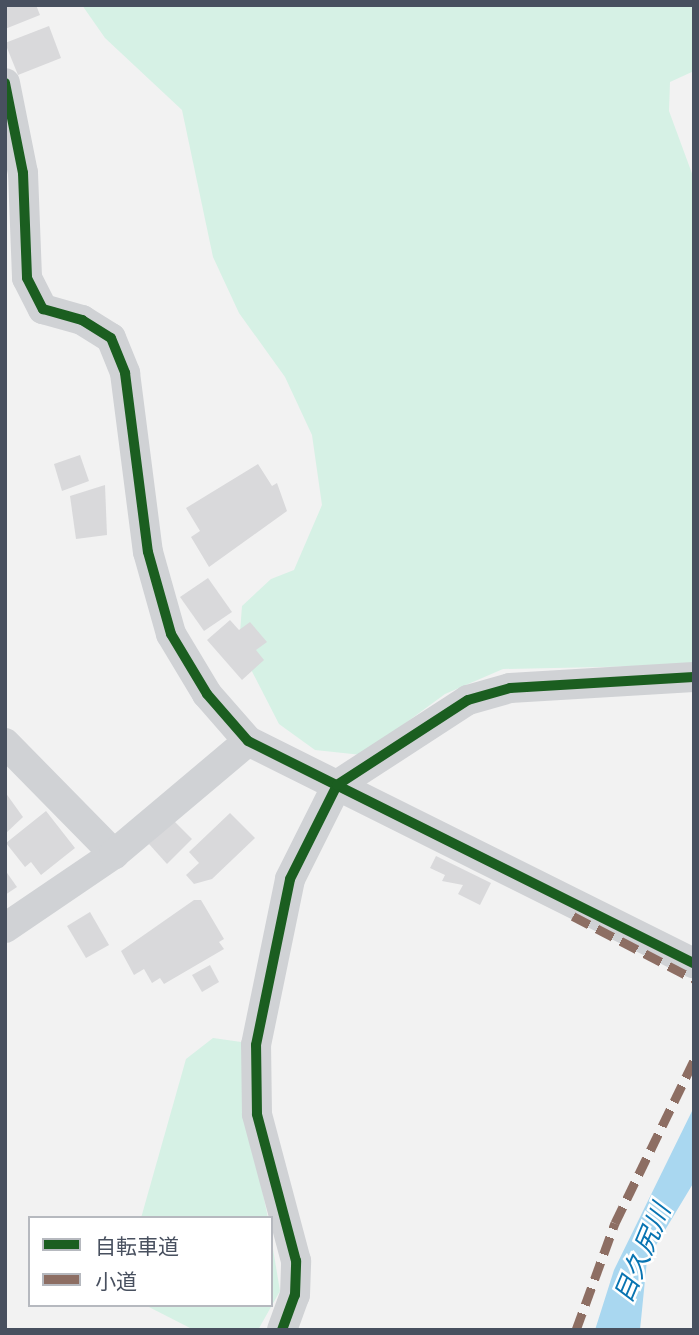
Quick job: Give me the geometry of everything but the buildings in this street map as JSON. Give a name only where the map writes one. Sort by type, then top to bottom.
[{"type":"street","points":[[5,83],[23,173],[27,278],[43,309],[82,320],[111,338],[125,373],[148,552],[171,634],[207,694],[248,741],[694,962]]},
{"type":"street","points":[[282,1330],[295,1295],[296,1261],[257,1114],[256,1045],[290,879],[337,785],[468,700],[510,688],[694,677]]},
{"type":"street","points":[[5,928],[114,854],[248,741]]},
{"type":"street","points":[[5,743],[114,854]]},
{"type":"green space","points":[[82,5],[694,5],[694,71],[670,82],[669,111],[694,179],[694,665],[503,669],[445,694],[362,755],[315,750],[279,724],[239,646],[242,606],[271,579],[294,570],[322,505],[312,435],[285,377],[239,313],[213,257],[182,110],[105,38]]},
{"type":"green space","points":[[213,1038],[241,1042],[247,1117],[268,1216],[142,1216],[186,1059]]},
{"type":"green space","points":[[273,1249],[280,1291],[273,1303]]},
{"type":"green space","points":[[149,1307],[271,1307],[258,1330],[194,1330]]},
{"type":"water","name":"目久尻川","points":[[694,1107],[694,1182],[647,1260],[640,1330],[595,1330],[614,1270]]},
{"type":"marked path","points":[[573,916],[694,979]]},
{"type":"marked path","points":[[576,1330],[615,1223],[694,1060]]},
{"type":"cycle path","points":[[5,83],[23,173],[27,278],[43,309],[82,320],[111,338],[125,373],[148,552],[171,634],[207,694],[248,741],[694,963]]},
{"type":"cycle path","points":[[282,1330],[295,1295],[296,1261],[257,1114],[256,1045],[290,879],[337,785],[468,700],[510,688],[694,677]]}]
